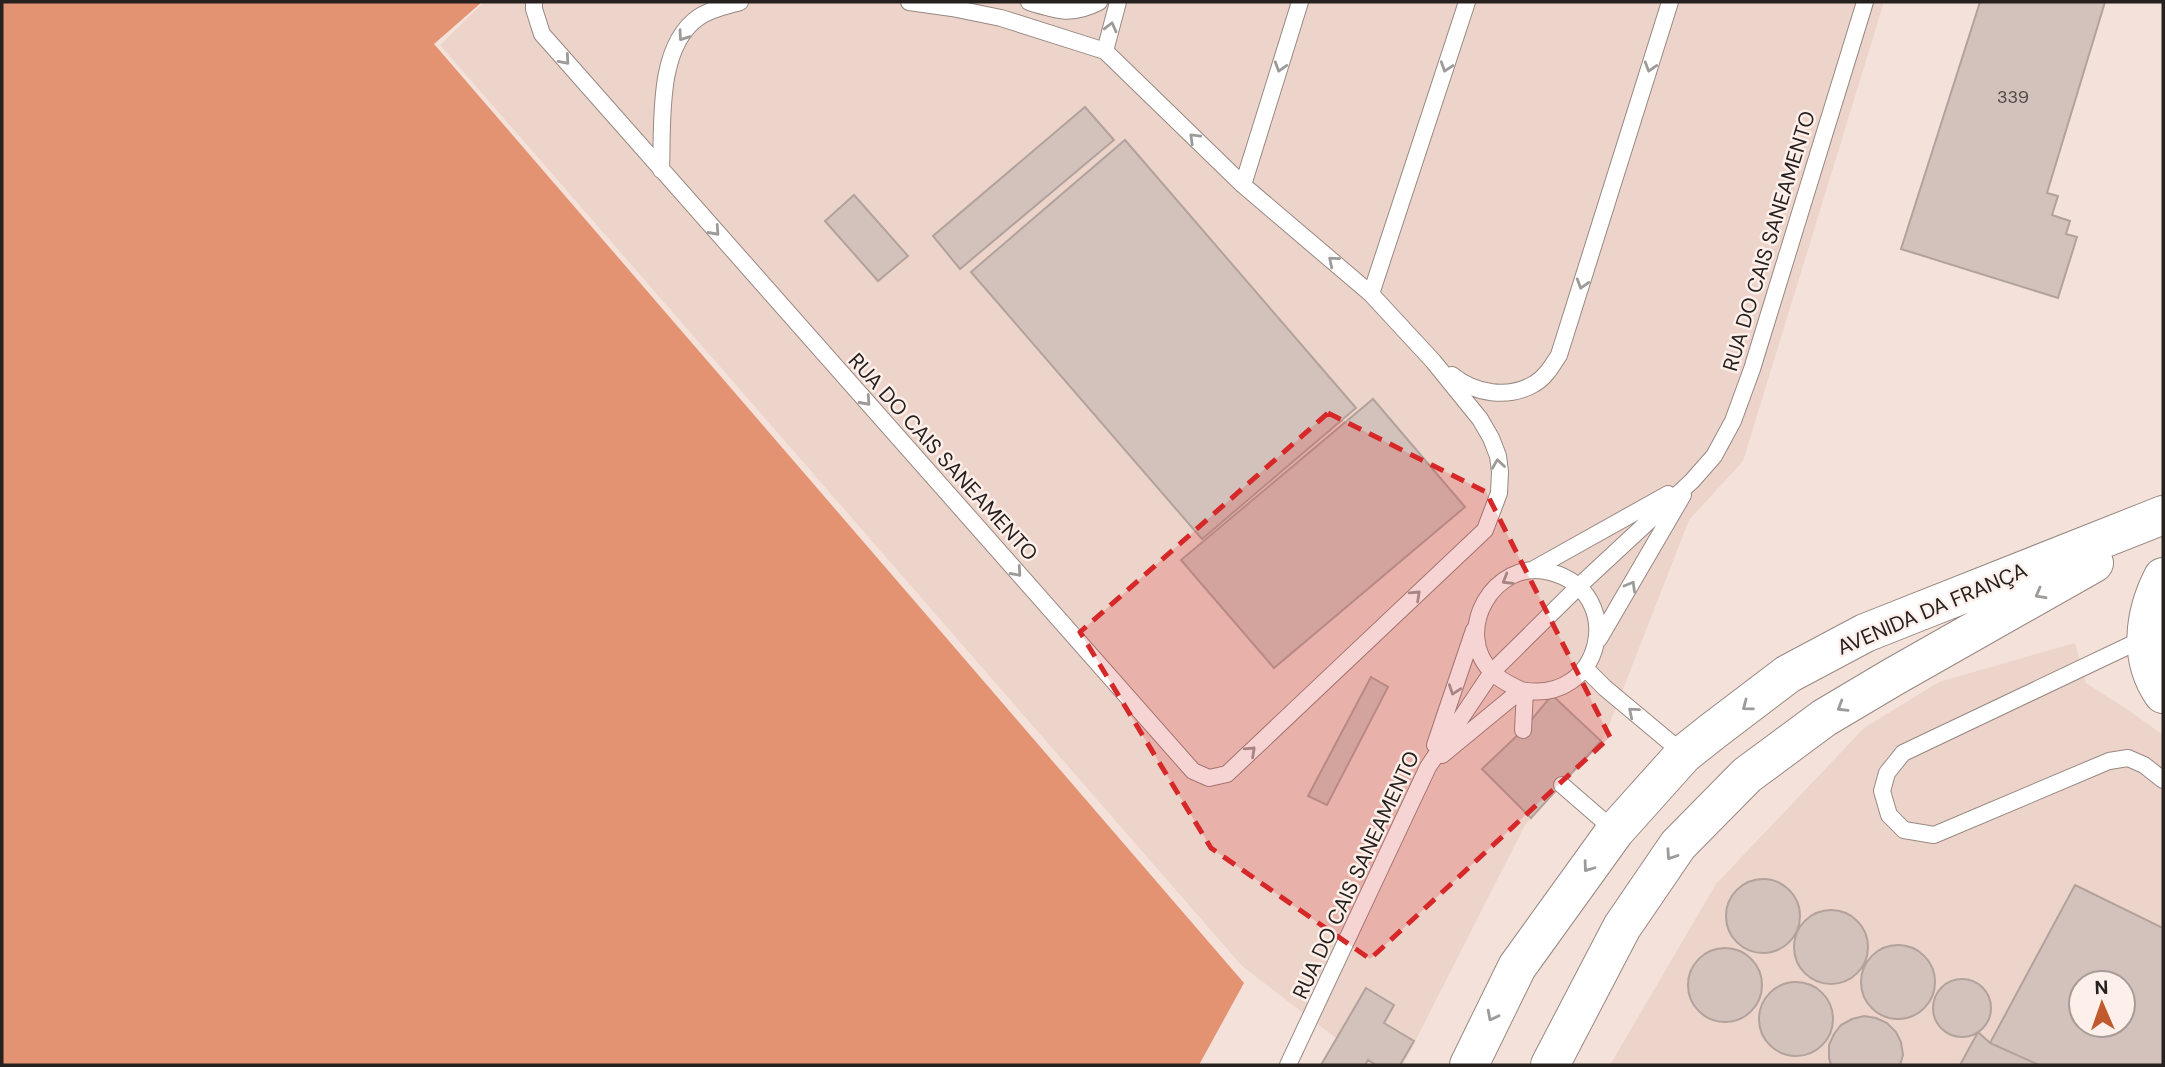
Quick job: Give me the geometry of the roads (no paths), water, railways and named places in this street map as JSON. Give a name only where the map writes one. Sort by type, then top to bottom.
[{"type":"main road","name":"AVENIDA DA FRANÇA","points":[[1469,1065],[1517,967],[1615,831],[1684,754],[1788,674],[1865,633],[2163,515]]},
{"type":"main road","name":"AVENIDA DA FRANÇA","points":[[1550,1065],[1622,927],[1678,845],[1747,775],[1824,718],[2163,524]]},
{"type":"main road","points":[[2163,577],[2153,597],[2145,638],[2149,663],[2163,694]]},
{"type":"lane","name":"RUA DO CAIS SANEAMENTO","points":[[534,2],[542,34],[1194,771],[1209,778],[1227,774],[1485,530],[1499,493],[1498,456],[1480,419],[1433,361]]},
{"type":"lane","points":[[661,170],[665,76],[673,52],[683,33],[698,17],[740,2]]},
{"type":"lane","points":[[909,2],[1001,18],[1105,51],[1243,186],[1371,294],[1433,361],[1476,390],[1495,393],[1514,392],[1535,384],[1548,372],[1563,342],[1670,2]]},
{"type":"lane","points":[[1029,2],[1060,12],[1080,10],[1099,2]]},
{"type":"lane","points":[[1105,51],[1118,2]]},
{"type":"lane","points":[[1243,186],[1300,2]]},
{"type":"lane","points":[[1371,294],[1467,2]]},
{"type":"lane","name":"RUA DO CAIS SANEAMENTO","points":[[1288,1065],[1428,767],[1492,672],[1578,586],[1692,481],[1714,456],[1733,421],[1752,369],[1865,2]]},
{"type":"lane","points":[[1428,767],[1480,609],[1488,594],[1500,582],[1532,570],[1692,481]]},
{"type":"lane","points":[[1476,625],[1482,658],[1492,672],[1505,682],[1523,690],[1544,692],[1565,686],[1585,667],[1692,481]]},
{"type":"lane","points":[[1532,570],[1549,571],[1578,586],[1589,599],[1595,613],[1598,629],[1596,645]]},
{"type":"lane","points":[[2145,638],[1903,753],[1887,773],[1882,791],[1889,815],[1904,830],[1934,835],[2109,761],[2128,758],[2144,765],[2163,780]]},
{"type":"lane","points":[[1585,667],[1605,688],[1684,754]]},
{"type":"lane","points":[[1428,767],[1523,690]]},
{"type":"lane","points":[[1523,690],[1523,730]]},
{"type":"lane","points":[[1562,785],[1615,831]]}]
